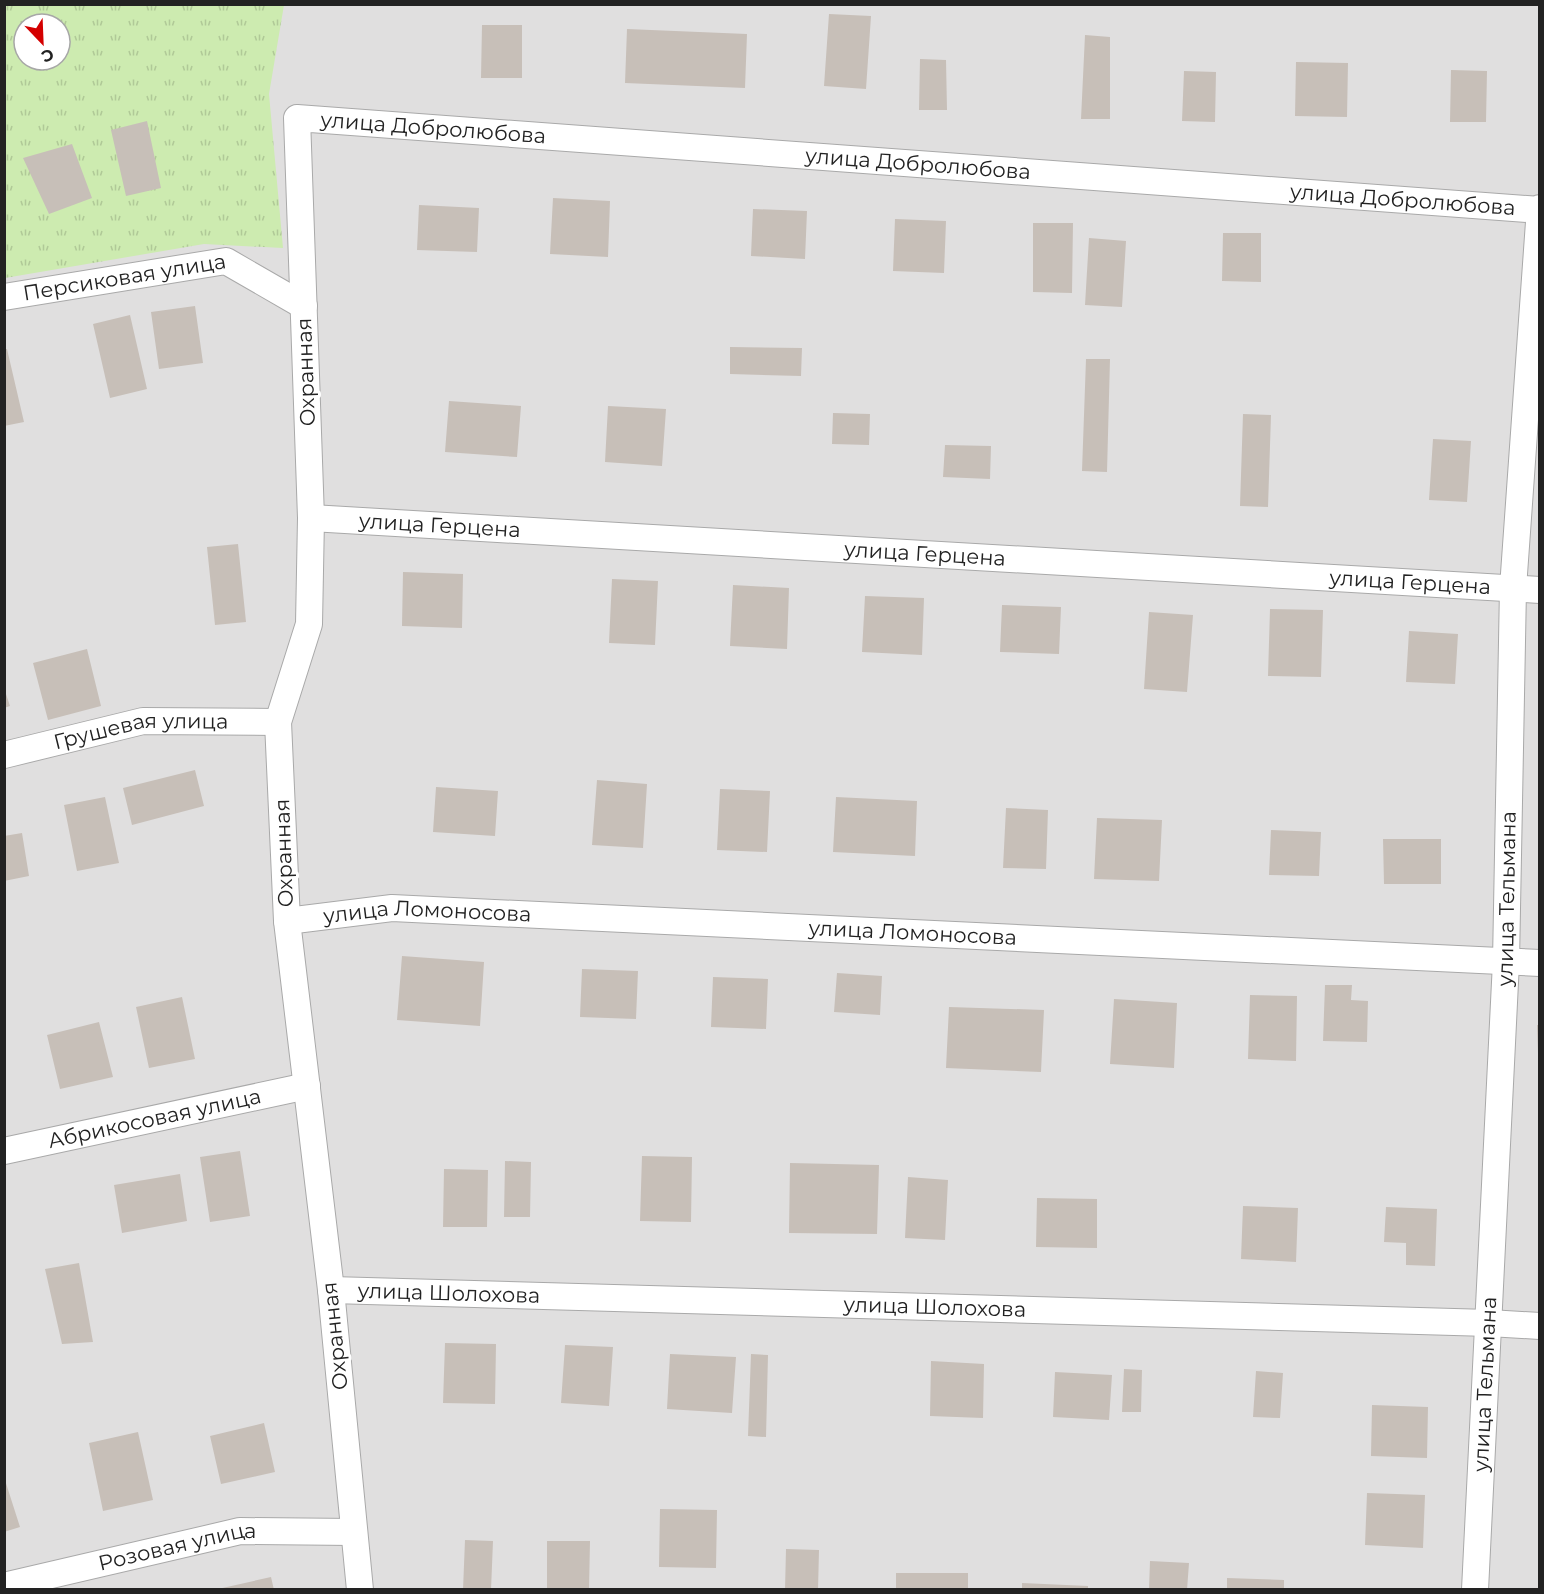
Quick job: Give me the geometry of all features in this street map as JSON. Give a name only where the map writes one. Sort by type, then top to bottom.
[{"type":"street","name":"улица Добролюбова","points":[[297,118],[1539,210]]},
{"type":"street","name":"Охранная","points":[[297,118],[311,518],[309,624],[278,722],[286,921],[331,1290],[360,1590]]},
{"type":"street","name":"улица Тельмана","points":[[1476,1590],[1506,962],[1513,588],[1539,210]]},
{"type":"street","name":"Персиковая улица","points":[[4,297],[226,261],[304,306]]},
{"type":"street","name":"улица Герцена","points":[[311,518],[1539,590]]},
{"type":"street","name":"Грушевая улица","points":[[4,755],[143,721],[278,722]]},
{"type":"street","name":"улица Ломоносова","points":[[286,921],[392,908],[1539,963]]},
{"type":"street","name":"Абрикосовая улица","points":[[4,1151],[306,1086]]},
{"type":"street","name":"улица Шолохова","points":[[331,1290],[1539,1326]]},
{"type":"street","name":"Розовая улица","points":[[4,1586],[240,1531],[354,1532]]},
{"type":"shaded area","points":[[5,5],[1539,5],[1539,1589],[5,1589]]},
{"type":"green space","points":[[5,5],[284,5],[269,94],[283,248],[204,244],[5,278]]},
{"type":"building","points":[[829,14],[871,16],[866,89],[824,86]]},
{"type":"building","points":[[482,25],[522,25],[522,78],[481,78]]},
{"type":"building","points":[[627,29],[747,34],[745,88],[625,83]]},
{"type":"building","points":[[1085,35],[1110,37],[1110,119],[1081,119]]},
{"type":"building","points":[[920,59],[946,60],[947,110],[919,110]]},
{"type":"building","points":[[1296,62],[1348,63],[1347,117],[1295,116]]},
{"type":"building","points":[[1451,70],[1487,71],[1486,122],[1450,122]]},
{"type":"building","points":[[1184,71],[1216,72],[1215,122],[1182,121]]},
{"type":"building","points":[[147,121],[161,188],[126,196],[111,130]]},
{"type":"building","points":[[72,144],[92,198],[49,214],[23,158]]},
{"type":"building","points":[[553,198],[610,201],[608,257],[550,254]]},
{"type":"building","points":[[419,205],[479,208],[477,252],[417,250]]},
{"type":"building","points":[[753,209],[807,211],[805,259],[751,256]]},
{"type":"building","points":[[895,219],[946,221],[944,273],[893,271]]},
{"type":"building","points":[[1033,223],[1073,223],[1072,293],[1033,292]]},
{"type":"building","points":[[1223,233],[1261,233],[1261,282],[1222,281]]},
{"type":"building","points":[[1089,238],[1126,241],[1122,307],[1085,305]]},
{"type":"building","points":[[195,306],[203,363],[159,369],[151,312]]},
{"type":"building","points":[[130,315],[147,389],[110,398],[93,324]]},
{"type":"building","points":[[730,347],[802,348],[801,376],[730,374]]},
{"type":"building","points":[[4,349],[7,349],[24,422],[4,426]]},
{"type":"building","points":[[1086,359],[1110,359],[1107,472],[1082,471]]},
{"type":"building","points":[[449,401],[521,406],[517,457],[445,452]]},
{"type":"building","points":[[608,406],[666,409],[662,466],[605,462]]},
{"type":"building","points":[[833,413],[870,414],[869,445],[832,444]]},
{"type":"building","points":[[1243,414],[1271,415],[1268,507],[1240,506]]},
{"type":"building","points":[[1433,439],[1471,441],[1467,502],[1429,500]]},
{"type":"building","points":[[945,445],[991,446],[990,479],[943,477]]},
{"type":"building","points":[[238,544],[246,622],[215,625],[207,547]]},
{"type":"building","points":[[403,572],[463,574],[462,628],[402,626]]},
{"type":"building","points":[[612,579],[658,581],[655,645],[609,643]]},
{"type":"building","points":[[733,585],[789,588],[787,649],[730,646]]},
{"type":"building","points":[[865,596],[924,598],[922,655],[862,652]]},
{"type":"building","points":[[1002,605],[1061,607],[1059,654],[1000,652]]},
{"type":"building","points":[[1270,609],[1323,610],[1321,677],[1268,676]]},
{"type":"building","points":[[1149,612],[1193,615],[1187,692],[1144,689]]},
{"type":"building","points":[[1409,631],[1458,634],[1455,684],[1406,682]]},
{"type":"building","points":[[87,649],[101,706],[48,720],[33,663]]},
{"type":"building","points":[[4,688],[10,706],[4,708]]},
{"type":"building","points":[[195,770],[204,806],[132,825],[123,788]]},
{"type":"building","points":[[597,780],[647,784],[643,848],[592,845]]},
{"type":"building","points":[[436,787],[498,791],[495,836],[433,832]]},
{"type":"building","points":[[720,789],[770,791],[767,852],[717,850]]},
{"type":"building","points":[[105,797],[119,863],[77,871],[64,805]]},
{"type":"building","points":[[836,797],[917,801],[915,856],[833,852]]},
{"type":"building","points":[[1006,808],[1048,810],[1046,869],[1003,868]]},
{"type":"building","points":[[1097,818],[1162,820],[1159,881],[1094,879]]},
{"type":"building","points":[[1271,830],[1321,832],[1319,876],[1269,875]]},
{"type":"building","points":[[22,833],[29,876],[4,881],[4,836]]},
{"type":"building","points":[[1383,839],[1441,839],[1441,884],[1384,884]]},
{"type":"building","points":[[402,956],[484,962],[480,1026],[397,1020]]},
{"type":"building","points":[[582,969],[638,971],[636,1019],[580,1017]]},
{"type":"building","points":[[837,973],[882,976],[880,1015],[834,1012]]},
{"type":"building","points":[[713,977],[768,979],[766,1029],[711,1027]]},
{"type":"building","points":[[1325,985],[1352,985],[1351,1000],[1368,1001],[1367,1042],[1323,1041]]},
{"type":"building","points":[[1250,995],[1297,996],[1296,1061],[1248,1059]]},
{"type":"building","points":[[182,997],[195,1059],[149,1068],[136,1007]]},
{"type":"building","points":[[1114,999],[1177,1003],[1174,1068],[1110,1064]]},
{"type":"building","points":[[949,1007],[1044,1010],[1041,1072],[946,1068]]},
{"type":"building","points":[[99,1022],[113,1077],[60,1089],[47,1035]]},
{"type":"building","points":[[1537,1025],[1540,1025],[1540,1052],[1538,1053]]},
{"type":"building","points":[[240,1151],[250,1216],[210,1222],[200,1157]]},
{"type":"building","points":[[642,1156],[692,1157],[691,1222],[640,1221]]},
{"type":"building","points":[[505,1161],[531,1162],[530,1217],[504,1217]]},
{"type":"building","points":[[790,1163],[879,1165],[877,1234],[789,1233]]},
{"type":"building","points":[[444,1169],[488,1170],[487,1227],[443,1227]]},
{"type":"building","points":[[180,1174],[187,1221],[122,1233],[114,1185]]},
{"type":"building","points":[[908,1177],[948,1180],[945,1240],[905,1238]]},
{"type":"building","points":[[1037,1198],[1097,1199],[1097,1248],[1036,1247]]},
{"type":"building","points":[[1243,1206],[1298,1208],[1296,1262],[1241,1259]]},
{"type":"building","points":[[1386,1207],[1437,1209],[1435,1266],[1406,1265],[1406,1243],[1384,1242]]},
{"type":"building","points":[[79,1263],[93,1342],[62,1344],[45,1269]]},
{"type":"building","points":[[445,1343],[496,1344],[495,1404],[443,1403]]},
{"type":"building","points":[[565,1345],[613,1347],[609,1406],[561,1403]]},
{"type":"building","points":[[670,1354],[736,1357],[732,1413],[667,1409]]},
{"type":"building","points":[[751,1354],[768,1355],[766,1437],[748,1436]]},
{"type":"building","points":[[931,1361],[984,1364],[983,1418],[930,1416]]},
{"type":"building","points":[[1124,1369],[1142,1370],[1141,1412],[1122,1412]]},
{"type":"building","points":[[1256,1371],[1283,1373],[1280,1418],[1253,1417]]},
{"type":"building","points":[[1055,1372],[1112,1375],[1109,1420],[1053,1417]]},
{"type":"building","points":[[1372,1405],[1428,1407],[1427,1458],[1371,1456]]},
{"type":"building","points":[[264,1423],[275,1472],[221,1484],[210,1436]]},
{"type":"building","points":[[138,1432],[153,1500],[103,1511],[89,1443]]},
{"type":"building","points":[[4,1477],[20,1527],[4,1532]]},
{"type":"building","points":[[1367,1493],[1425,1495],[1423,1548],[1365,1545]]},
{"type":"building","points":[[660,1509],[717,1510],[716,1568],[659,1567]]},
{"type":"building","points":[[465,1540],[493,1541],[491,1590],[463,1590]]},
{"type":"building","points":[[547,1541],[590,1541],[589,1590],[547,1590]]},
{"type":"building","points":[[786,1549],[819,1550],[818,1590],[785,1590]]},
{"type":"building","points":[[1150,1561],[1189,1563],[1187,1590],[1149,1590]]},
{"type":"building","points":[[896,1573],[968,1573],[968,1590],[896,1590]]},
{"type":"building","points":[[271,1577],[274,1590],[218,1590],[218,1589]]},
{"type":"building","points":[[1227,1578],[1284,1580],[1284,1590],[1227,1590]]},
{"type":"building","points":[[1022,1583],[1088,1586],[1088,1590],[1022,1590]]}]
